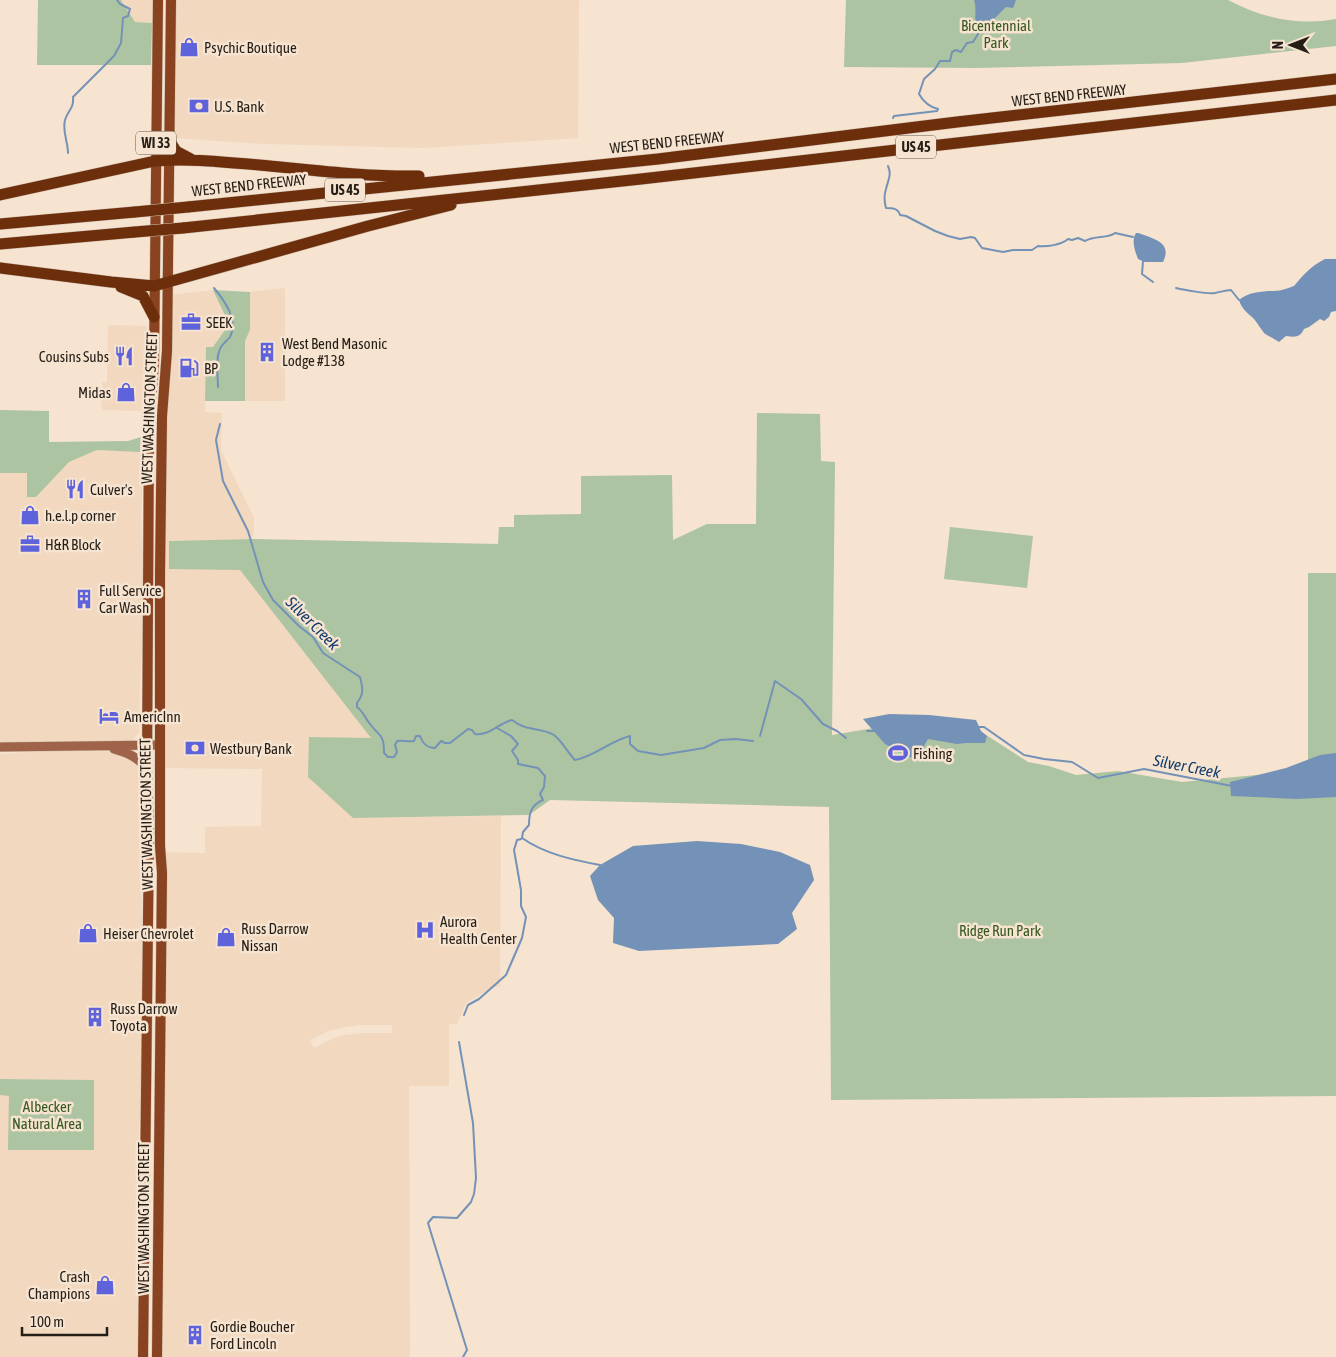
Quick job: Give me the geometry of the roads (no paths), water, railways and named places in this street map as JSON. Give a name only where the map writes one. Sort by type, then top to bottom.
[{"type":"highway","name":"WEST BEND FREEWAY","points":[[0,224],[188,207],[658,159],[947,123],[1336,79]]},
{"type":"highway","name":"US 45","points":[[0,244],[341,212],[1336,100]]},
{"type":"highway","points":[[170,140],[176,151],[193,160]]},
{"type":"highway","points":[[0,195],[156,161],[169,160],[193,160],[346,174],[400,176],[501,174]]},
{"type":"highway","points":[[0,268],[154,286],[368,226],[495,194]]},
{"type":"highway","points":[[111,282],[143,296],[154,317]]},
{"type":"main road","name":"WEST WASHINGTON STREET","points":[[144,1357],[149,843],[147,746],[149,430],[154,361],[158,0]]},
{"type":"main road","name":"WEST WASHINGTON STREET","points":[[157,1357],[162,873],[160,846],[160,745],[162,416],[167,351],[171,0]]},
{"type":"street","points":[[0,748],[160,745]]},
{"type":"street","points":[[106,747],[134,756],[147,769]]},
{"type":"water","points":[[974,0],[1016,0],[1013,8],[1006,7],[990,23],[976,24]]},
{"type":"water","points":[[1136,233],[1152,238],[1163,245],[1166,252],[1163,262],[1145,262],[1138,259],[1134,243]]},
{"type":"water","points":[[1325,259],[1336,259],[1336,311],[1331,312],[1324,321],[1320,319],[1304,329],[1299,335],[1295,337],[1286,336],[1279,342],[1264,333],[1254,319],[1243,309],[1239,300],[1243,297],[1294,286],[1316,264]]},
{"type":"water","points":[[889,714],[929,715],[976,720],[981,731],[987,736],[985,743],[957,744],[928,739],[923,748],[924,755],[920,758],[908,757],[885,744],[863,719]]},
{"type":"water","points":[[1336,753],[1336,797],[1297,799],[1231,796],[1230,782],[1286,768],[1320,755]]},
{"type":"water","points":[[697,841],[741,844],[780,852],[810,865],[814,880],[792,913],[797,929],[778,944],[639,951],[613,943],[614,918],[598,900],[590,876],[600,865],[633,846]]},
{"type":"waterway","name":"Silver Creek","points":[[68,153],[64,124],[72,107],[73,97],[114,56],[121,43],[123,18],[128,16],[130,9],[120,4],[117,0]]},
{"type":"waterway","points":[[893,118],[894,116],[937,111],[938,109],[932,107],[919,94],[924,79],[935,69],[940,61],[950,61],[952,52],[956,50],[961,52],[967,43],[973,42],[978,34],[980,24]]},
{"type":"waterway","points":[[888,166],[890,175],[885,196],[886,208],[894,209],[900,215],[948,236],[960,239],[975,238],[982,248],[1003,252],[1032,250],[1038,246],[1054,245],[1068,239],[1078,238],[1085,241],[1115,233],[1133,237]]},
{"type":"waterway","points":[[1143,261],[1142,274],[1153,282]]},
{"type":"waterway","name":"Silver Creek","points":[[214,288],[226,304],[233,324],[230,337],[218,353],[218,387]]},
{"type":"waterway","points":[[1176,288],[1211,293],[1231,290],[1239,300]]},
{"type":"waterway","name":"Silver Creek","points":[[220,424],[216,440],[223,481],[248,531],[263,582],[273,600],[313,637],[323,653],[360,677],[362,691],[357,707],[381,736],[384,753],[388,757],[394,757],[397,752],[395,745],[397,741],[414,741],[416,736],[420,736],[426,745],[435,748],[441,741],[450,743],[468,729],[472,730],[475,734],[485,733],[512,720],[528,728],[554,735],[575,760],[630,736],[630,744],[638,751],[661,755],[704,748],[720,740],[753,741]]},
{"type":"waterway","name":"Silver Creek","points":[[760,736],[775,681],[801,699],[823,724],[846,738]]},
{"type":"waterway","name":"Silver Creek","points":[[978,727],[984,727],[1024,755],[1072,762],[1098,778],[1144,769],[1232,786]]},
{"type":"waterway","points":[[497,728],[511,736],[518,744],[512,751],[518,760],[518,764],[538,768],[545,776],[544,787],[540,794],[543,800],[536,804],[532,810],[529,825],[523,832],[522,838],[550,852],[600,865]]},
{"type":"waterway","name":"Silver Creek","points":[[867,731],[876,731]]},
{"type":"waterway","points":[[464,1015],[468,1005],[479,999],[506,975],[522,938],[526,917],[521,906],[521,890],[514,850],[517,840],[521,839]]},
{"type":"waterway","points":[[459,1042],[473,1123],[476,1178],[474,1194],[471,1202],[457,1218],[433,1217],[428,1223],[467,1350],[463,1357]]},
{"type":"place","name":"Psychic Boutique","points":[[189,47]]},
{"type":"place","name":"U.S. Bank","points":[[199,106]]},
{"type":"place","name":"SEEK","points":[[191,322]]},
{"type":"place","name":"West Bend Masonic Lodge #138","points":[[267,352]]},
{"type":"place","name":"Cousins Subs","points":[[124,356]]},
{"type":"place","name":"BP","points":[[189,368]]},
{"type":"place","name":"Midas","points":[[126,392]]},
{"type":"place","name":"Culver's","points":[[75,489]]},
{"type":"place","name":"h.e.l.p corner","points":[[30,515]]},
{"type":"place","name":"H&R Block","points":[[30,544]]},
{"type":"place","name":"Full Service Car Wash","points":[[84,599]]},
{"type":"place","name":"AmericInn","points":[[109,716]]},
{"type":"place","name":"Westbury Bank","points":[[195,748]]},
{"type":"place","name":"Fishing","points":[[898,753]]},
{"type":"place","name":"Aurora Health Center","points":[[425,930]]},
{"type":"place","name":"Heiser Chevrolet","points":[[88,933]]},
{"type":"place","name":"Russ Darrow Nissan","points":[[226,937]]},
{"type":"place","name":"Russ Darrow Toyota","points":[[95,1017]]},
{"type":"place","name":"Crash Champions","points":[[105,1285]]},
{"type":"place","name":"Gordie Boucher Ford Lincoln","points":[[195,1335]]},
{"type":"park label","name":"Bicentennial Park","points":[[996,34]]},
{"type":"park label","name":"Ridge Run Park","points":[[1000,930]]},
{"type":"park label","name":"Albecker Natural Area","points":[[47,1114]]}]
